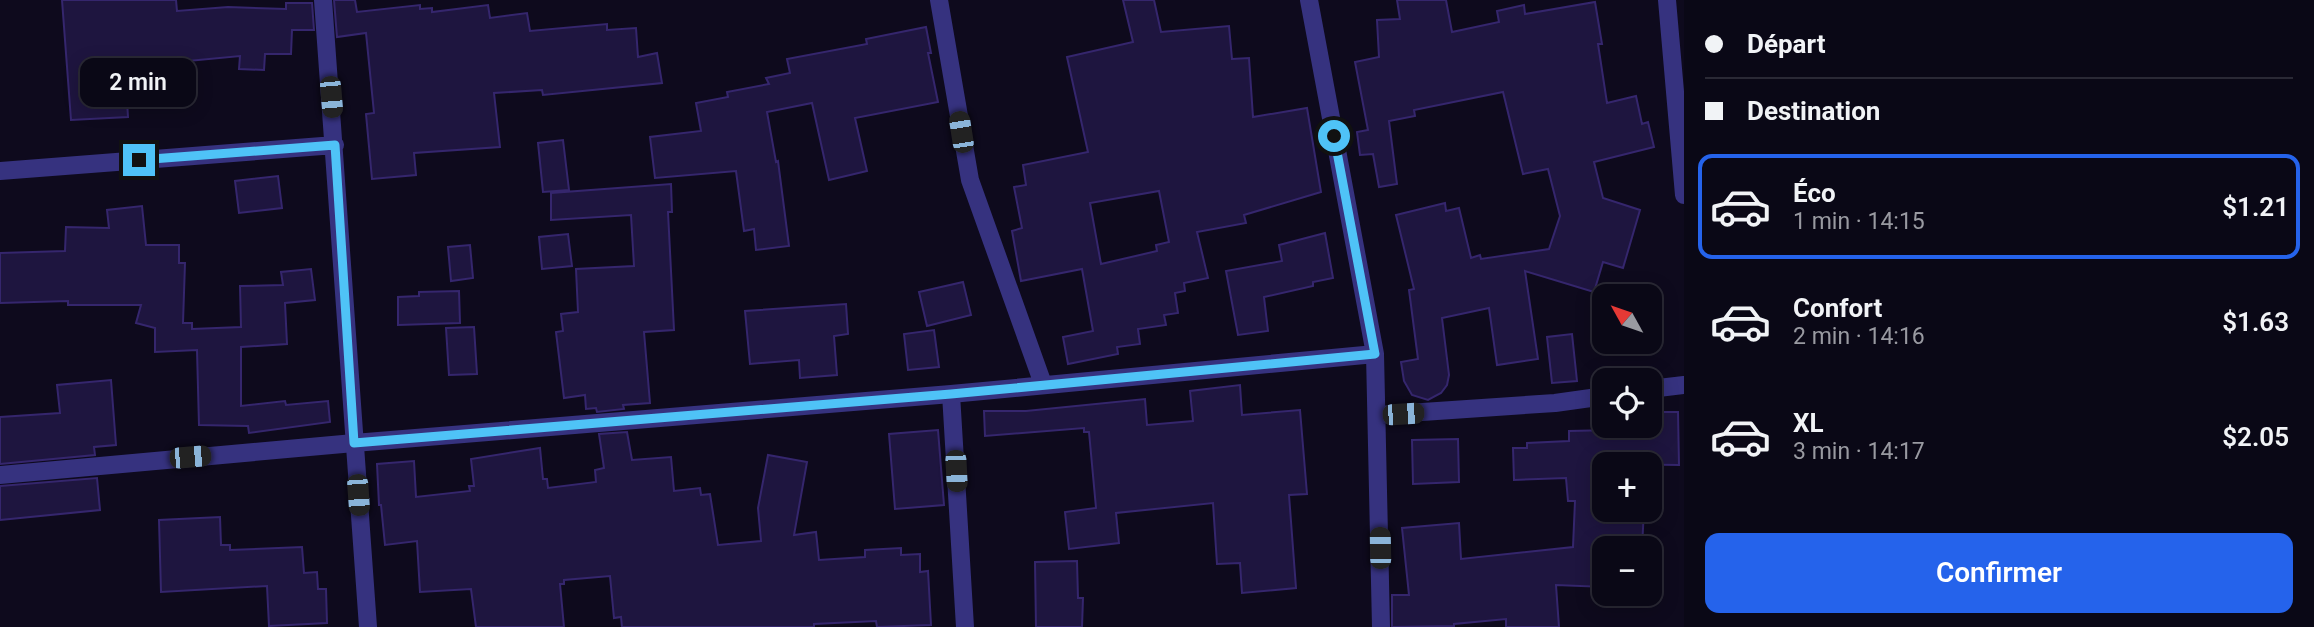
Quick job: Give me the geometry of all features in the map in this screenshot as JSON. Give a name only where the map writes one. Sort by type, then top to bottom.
[{"type":"street","points":[[323,0],[368,627]]},
{"type":"street","points":[[939,0],[970,180],[1043,384]]},
{"type":"street","points":[[1309,0],[1375,354],[1381,627]]},
{"type":"street","points":[[1667,0],[1684,195]]},
{"type":"street","points":[[0,171],[335,145]]},
{"type":"street","points":[[0,475],[951,394],[1375,354]]},
{"type":"street","points":[[1662,388],[1684,385]]},
{"type":"street","points":[[951,394],[965,627]]},
{"type":"street","points":[[1378,415],[1555,403],[1592,398]]},
{"type":"building","points":[[62,0],[176,0],[177,11],[228,7],[286,9],[286,3],[312,3],[314,30],[292,30],[291,54],[265,54],[264,70],[239,69],[240,56],[125,67],[128,117],[71,120]]},
{"type":"building","points":[[334,0],[355,0],[357,12],[420,5],[420,9],[432,8],[432,12],[488,5],[490,18],[527,13],[530,31],[607,24],[607,30],[636,28],[638,57],[657,53],[662,83],[543,95],[542,90],[494,93],[500,147],[414,153],[416,175],[372,179],[366,114],[374,113],[366,33],[337,37]]},
{"type":"building","points":[[1123,0],[1154,0],[1161,32],[1229,26],[1232,59],[1249,58],[1253,117],[1307,108],[1321,192],[1244,215],[1246,223],[1197,232],[1208,278],[1184,283],[1185,291],[1175,293],[1178,313],[1164,315],[1166,325],[1138,329],[1140,344],[1117,347],[1118,354],[1068,364],[1063,337],[1093,331],[1082,269],[1021,281],[1012,231],[1022,228],[1014,187],[1026,185],[1023,165],[1088,152],[1067,57],[1133,42]],"holes":[[[1159,191],[1169,242],[1156,245],[1157,251],[1101,264],[1090,203]]]},
{"type":"building","points":[[1397,0],[1446,0],[1452,32],[1499,22],[1497,11],[1524,5],[1525,14],[1595,2],[1607,103],[1636,96],[1642,124],[1648,122],[1654,147],[1594,162],[1603,198],[1640,210],[1623,268],[1603,262],[1596,284],[1592,284],[1592,291],[1525,271],[1538,359],[1497,365],[1489,308],[1442,318],[1449,375],[1447,385],[1441,393],[1428,400],[1412,395],[1404,381],[1401,362],[1418,359],[1409,290],[1414,289],[1396,215],[1445,203],[1446,211],[1459,208],[1471,258],[1480,255],[1481,259],[1549,249],[1560,216],[1548,169],[1523,174],[1503,92],[1414,110],[1415,116],[1389,121],[1397,184],[1379,187],[1373,154],[1360,155],[1357,132],[1368,130],[1355,62],[1379,57],[1377,20],[1400,19]]},
{"type":"building","points":[[926,27],[931,53],[928,53],[938,102],[855,118],[867,171],[829,180],[812,103],[767,112],[776,162],[778,161],[789,246],[756,250],[754,229],[744,231],[736,171],[655,178],[650,137],[701,131],[696,103],[728,97],[727,92],[769,84],[766,78],[790,73],[787,59],[867,44],[866,39]]},
{"type":"building","points":[[563,140],[569,190],[543,192],[538,143]]},
{"type":"building","points":[[278,176],[282,208],[239,213],[235,181]]},
{"type":"building","points":[[671,184],[672,212],[668,212],[674,330],[644,332],[650,403],[623,405],[624,409],[597,412],[596,408],[586,409],[585,395],[564,398],[556,332],[563,331],[561,314],[578,312],[576,269],[634,266],[631,215],[551,220],[551,193]]},
{"type":"building","points":[[142,206],[146,245],[179,245],[179,263],[185,263],[183,323],[192,323],[192,329],[241,327],[240,286],[283,285],[281,272],[311,269],[315,300],[285,303],[287,344],[241,347],[241,406],[285,401],[286,405],[328,401],[330,422],[249,433],[248,426],[199,425],[197,350],[155,352],[155,328],[136,323],[141,305],[68,305],[68,301],[0,303],[0,253],[65,251],[66,227],[109,228],[107,210]]},
{"type":"building","points":[[1325,233],[1333,278],[1313,282],[1313,286],[1264,297],[1268,331],[1238,335],[1226,271],[1282,261],[1279,245]]},
{"type":"building","points":[[568,234],[572,266],[542,269],[539,237]]},
{"type":"building","points":[[470,245],[473,278],[451,281],[448,247]]},
{"type":"building","points":[[963,282],[971,315],[927,326],[919,292]]},
{"type":"building","points":[[459,291],[460,323],[398,325],[398,297],[419,296],[419,292]]},
{"type":"building","points":[[846,304],[848,334],[834,336],[837,375],[800,378],[799,360],[750,364],[745,311]]},
{"type":"building","points":[[474,327],[477,374],[449,375],[446,328]]},
{"type":"building","points":[[934,330],[939,367],[908,370],[904,334]]},
{"type":"building","points":[[1572,334],[1577,381],[1552,383],[1547,337]]},
{"type":"building","points":[[111,380],[116,445],[94,447],[95,455],[0,464],[0,417],[60,413],[57,385]]},
{"type":"building","points":[[1240,385],[1242,415],[1300,410],[1307,494],[1289,495],[1296,588],[1242,593],[1240,563],[1217,564],[1213,503],[1116,513],[1119,543],[1069,549],[1065,512],[1096,508],[1089,432],[1084,432],[1084,428],[985,436],[984,411],[1026,411],[1145,399],[1147,425],[1193,421],[1190,391]]},
{"type":"building","points":[[1662,412],[1678,412],[1679,465],[1662,465],[1662,452],[1592,452],[1592,522],[1643,522],[1643,536],[1592,536],[1592,586],[1556,585],[1559,627],[1506,627],[1506,619],[1454,626],[1392,627],[1392,595],[1409,595],[1402,528],[1459,523],[1461,559],[1573,547],[1575,501],[1568,501],[1566,478],[1514,480],[1513,448],[1527,448],[1527,443],[1569,441],[1569,431],[1592,430],[1592,438],[1662,438]]},
{"type":"building","points":[[938,430],[944,505],[895,509],[889,434]]},
{"type":"building","points":[[627,432],[632,460],[671,457],[674,491],[700,488],[701,495],[710,494],[718,545],[761,541],[758,508],[768,455],[807,462],[794,535],[816,532],[819,560],[865,557],[865,550],[901,548],[901,555],[920,554],[920,572],[928,571],[931,625],[877,627],[876,621],[814,624],[814,627],[622,627],[621,617],[614,618],[610,576],[564,580],[564,584],[560,584],[564,627],[476,627],[471,589],[420,592],[417,541],[385,545],[377,464],[414,461],[416,497],[470,491],[469,486],[474,486],[471,459],[540,448],[543,479],[547,479],[548,488],[596,482],[595,470],[604,468],[599,434]]},
{"type":"building","points":[[1458,439],[1459,482],[1413,484],[1412,440]]},
{"type":"building","points":[[97,478],[100,510],[0,520],[0,486]]},
{"type":"building","points":[[220,517],[221,545],[230,545],[230,550],[302,547],[304,573],[317,572],[318,589],[326,589],[327,623],[269,626],[267,586],[161,592],[159,520]]},
{"type":"building","points":[[1077,561],[1078,598],[1083,598],[1082,627],[1036,627],[1035,562]]},
{"type":"route","points":[[139,160],[335,145],[354,443],[951,394],[1375,354],[1334,136]]}]
